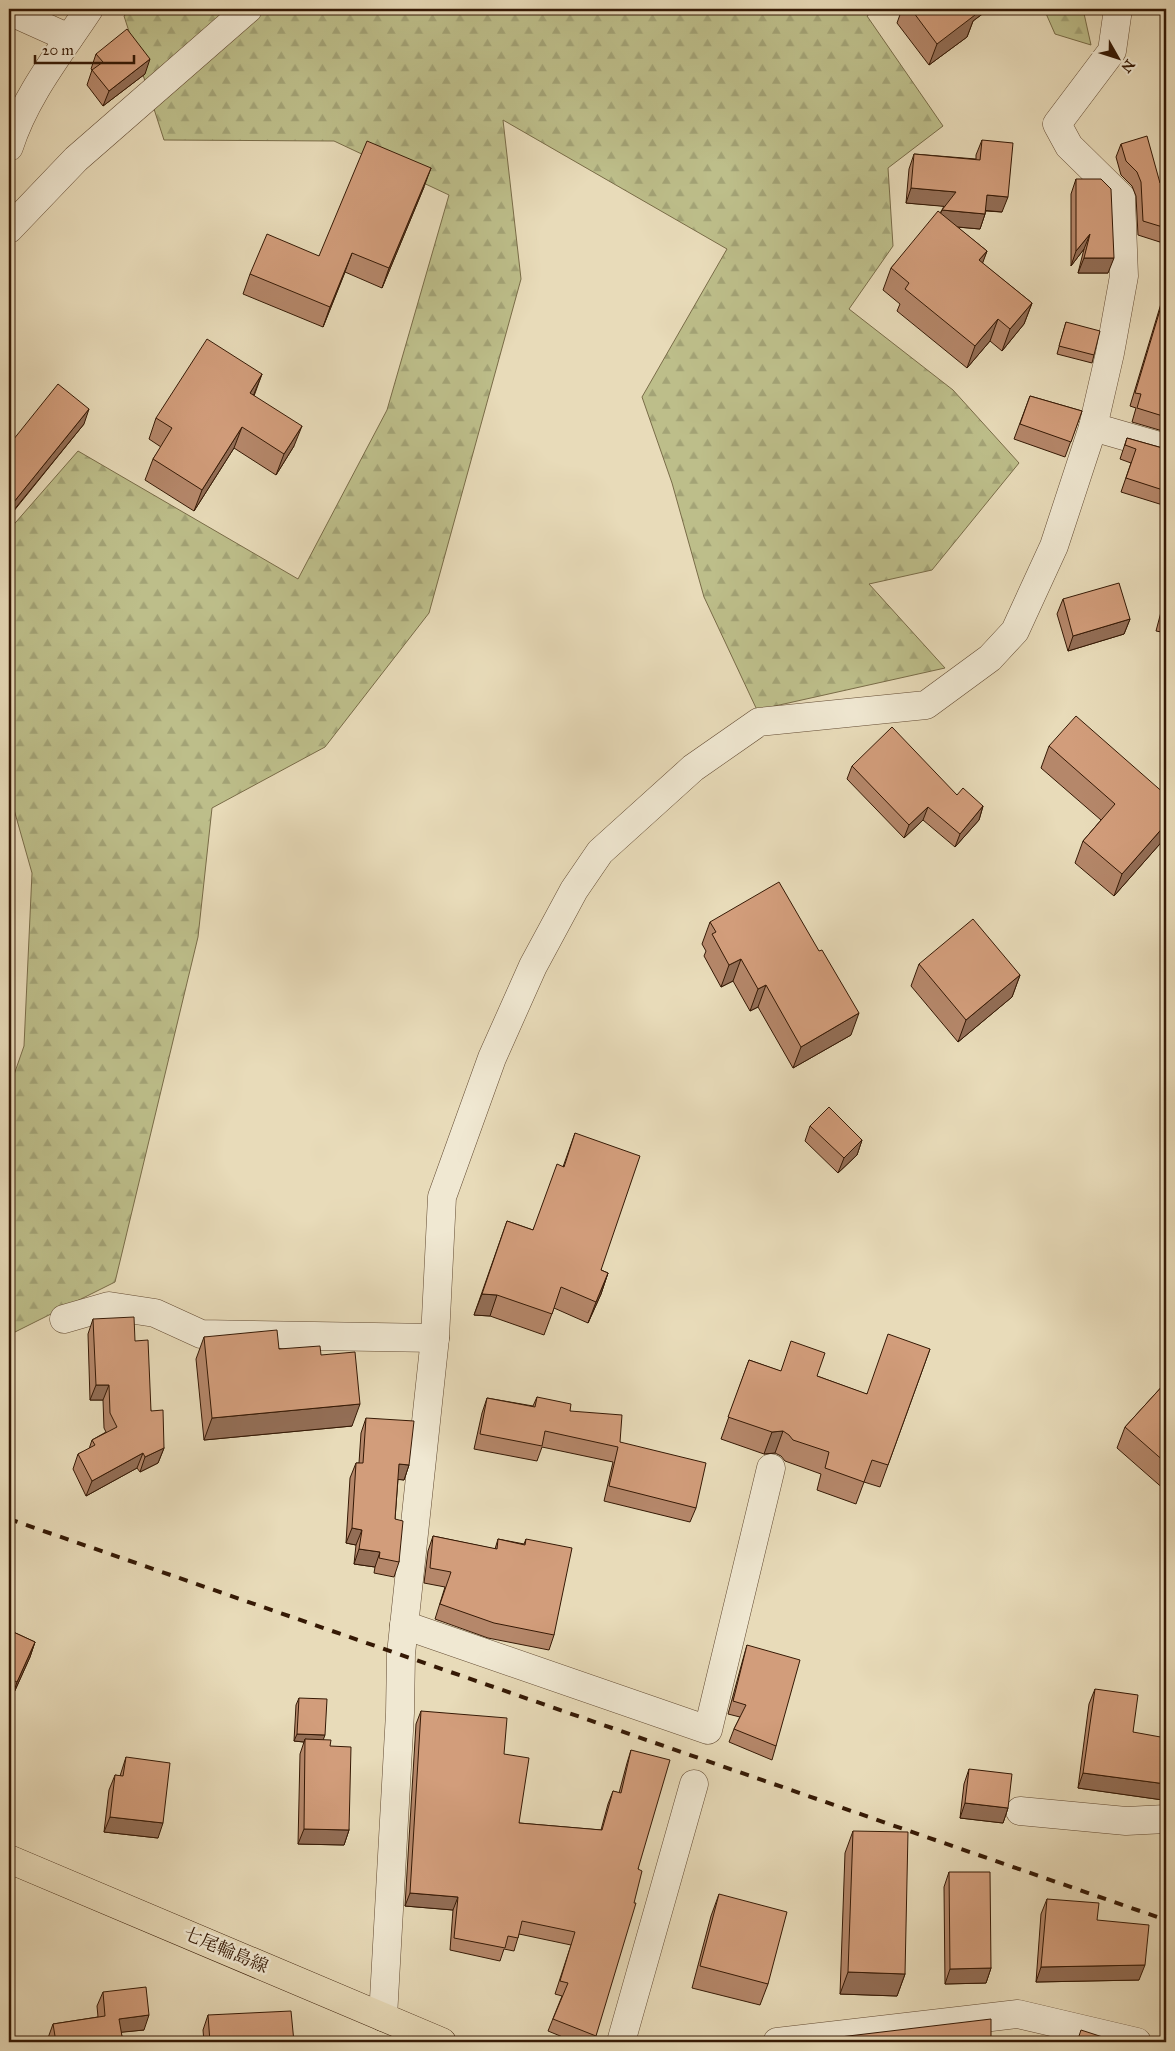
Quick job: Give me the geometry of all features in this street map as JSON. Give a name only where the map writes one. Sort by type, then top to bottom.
[{"type":"main road","name":"七尾輪島線","points":[[9,1858],[442,2042]]},
{"type":"street","points":[[9,147],[15,126],[41,80],[89,9]]},
{"type":"street","points":[[9,229],[76,159],[248,9]]},
{"type":"street","points":[[383,2017],[404,1625],[434,1338],[442,1197],[492,1058],[533,966],[574,890],[600,852],[693,768],[759,722],[926,705],[990,658],[1015,630],[1054,546],[1093,427],[1110,354],[1124,276],[1121,196],[1069,146],[1058,124],[1112,51],[1118,9]]},
{"type":"street","points":[[9,11],[69,38]]},
{"type":"street","points":[[1093,427],[1166,448]]},
{"type":"street","points":[[64,1319],[109,1306],[156,1314],[201,1334],[434,1338]]},
{"type":"street","points":[[404,1625],[708,1730],[771,1468]]},
{"type":"street","points":[[621,2042],[694,1784]]},
{"type":"street","points":[[1020,1811],[1126,1821],[1166,1819]]},
{"type":"street","points":[[777,2042],[1018,2014],[1136,2042]]},
{"type":"green space","points":[[132,9],[876,9],[867,16],[943,126],[888,168],[893,246],[849,309],[953,390],[1019,463],[932,570],[869,584],[945,668],[757,710],[704,597],[672,483],[642,397],[727,249],[503,120],[521,279],[429,613],[325,747],[212,808],[198,937],[115,1282],[9,1335],[9,1089],[24,1046],[32,873],[9,792],[9,530],[78,451],[298,579],[387,410],[449,195],[334,141],[164,140],[124,16]]},
{"type":"green space","points":[[1044,9],[1083,9],[1091,45],[1055,34]]},
{"type":"building","points":[[911,9],[970,9],[975,15],[937,44]]},
{"type":"building","points":[[127,29],[150,59],[109,91],[92,70],[103,62],[96,54]]},
{"type":"building","points":[[1147,136],[1160,183],[1166,183],[1166,228],[1143,221],[1141,182],[1137,172],[1126,161],[1121,144]]},
{"type":"building","points":[[982,140],[1013,143],[1008,197],[987,195],[985,214],[942,210],[956,192],[911,188],[914,154],[980,160]]},
{"type":"building","points":[[367,141],[431,168],[389,268],[352,253],[330,307],[250,274],[267,234],[319,256]]},
{"type":"building","points":[[1076,179],[1101,179],[1111,189],[1114,258],[1084,258],[1090,234],[1076,251]]},
{"type":"building","points":[[938,211],[987,251],[979,260],[1032,303],[1010,329],[998,319],[975,346],[905,289],[909,283],[891,268]]},
{"type":"building","points":[[1166,290],[1166,417],[1137,408],[1141,394],[1135,393]]},
{"type":"building","points":[[1066,322],[1100,331],[1094,355],[1059,346]]},
{"type":"building","points":[[207,339],[262,374],[250,393],[302,426],[284,454],[242,427],[202,490],[153,459],[172,428],[156,418]]},
{"type":"building","points":[[58,384],[89,409],[9,508],[9,455],[13,450],[9,445]]},
{"type":"building","points":[[1030,396],[1082,411],[1071,442],[1020,424]]},
{"type":"building","points":[[1127,438],[1166,449],[1166,491],[1126,478],[1136,449],[1125,445]]},
{"type":"building","points":[[1119,583],[1130,619],[1073,636],[1063,599]]},
{"type":"building","points":[[1166,597],[1166,618],[1161,617]]},
{"type":"building","points":[[1076,716],[1166,795],[1166,824],[1122,874],[1083,841],[1115,804],[1049,746]]},
{"type":"building","points":[[892,727],[957,795],[963,788],[983,806],[960,834],[928,807],[909,825],[852,766]]},
{"type":"building","points":[[779,882],[819,951],[822,950],[859,1013],[801,1047],[766,985],[758,989],[741,959],[729,965],[712,934],[716,932],[710,922]]},
{"type":"building","points":[[973,919],[1020,975],[966,1020],[919,964]]},
{"type":"building","points":[[829,1107],[862,1140],[844,1158],[810,1126]]},
{"type":"building","points":[[575,1133],[640,1156],[601,1270],[608,1273],[596,1302],[561,1287],[552,1314],[497,1295],[482,1294],[507,1221],[533,1230],[557,1164],[564,1167]]},
{"type":"building","points":[[134,1317],[135,1341],[148,1340],[151,1411],[163,1410],[164,1448],[145,1457],[143,1453],[92,1481],[78,1454],[95,1445],[92,1440],[117,1427],[110,1413],[109,1385],[96,1385],[93,1319]]},
{"type":"building","points":[[277,1330],[279,1349],[320,1346],[321,1355],[355,1352],[360,1404],[212,1418],[204,1337]]},
{"type":"building","points":[[888,1334],[930,1349],[888,1465],[872,1460],[864,1482],[825,1468],[829,1452],[793,1440],[783,1431],[772,1432],[728,1417],[749,1360],[781,1371],[791,1341],[825,1353],[817,1376],[867,1394]]},
{"type":"building","points":[[1166,1382],[1166,1463],[1125,1427]]},
{"type":"building","points":[[537,1397],[571,1404],[570,1411],[622,1415],[620,1442],[706,1463],[696,1508],[609,1486],[618,1447],[545,1431],[542,1446],[480,1434],[487,1398],[535,1407]]},
{"type":"building","points":[[366,1418],[414,1421],[409,1465],[399,1464],[395,1519],[403,1521],[399,1562],[379,1558],[380,1552],[359,1549],[362,1530],[352,1528],[356,1463],[363,1463]]},
{"type":"building","points":[[433,1536],[497,1549],[498,1539],[525,1545],[526,1539],[572,1548],[554,1635],[494,1623],[440,1604],[451,1572],[430,1568]]},
{"type":"building","points":[[9,1630],[35,1642],[17,1682],[9,1678]]},
{"type":"building","points":[[747,1645],[800,1660],[776,1746],[734,1729],[746,1705],[733,1701]]},
{"type":"building","points":[[1095,1689],[1138,1695],[1133,1732],[1166,1738],[1166,1784],[1083,1773]]},
{"type":"building","points":[[299,1698],[327,1699],[325,1735],[297,1734]]},
{"type":"building","points":[[421,1711],[507,1718],[504,1754],[529,1758],[519,1823],[602,1830],[613,1791],[621,1793],[631,1750],[670,1760],[638,1869],[642,1871],[634,1903],[636,1903],[596,2036],[553,2019],[568,1983],[560,1981],[575,1932],[522,1921],[518,1938],[508,1936],[505,1948],[454,1938],[458,1897],[410,1893]]},
{"type":"building","points":[[305,1739],[331,1740],[330,1746],[351,1747],[349,1830],[304,1829]]},
{"type":"building","points":[[126,1757],[170,1763],[163,1823],[110,1817],[115,1775],[123,1776]]},
{"type":"building","points":[[969,1769],[1012,1774],[1008,1808],[965,1803]]},
{"type":"building","points":[[853,1831],[908,1832],[905,1974],[848,1972]]},
{"type":"building","points":[[949,1872],[990,1872],[991,1968],[950,1969]]},
{"type":"building","points":[[719,1894],[787,1912],[768,1984],[700,1966]]},
{"type":"building","points":[[1047,1899],[1099,1903],[1097,1920],[1149,1925],[1145,1965],[1041,1967]]},
{"type":"building","points":[[146,1987],[149,2015],[119,2019],[123,2042],[56,2042],[53,2024],[105,2016],[103,1992]]},
{"type":"building","points":[[291,2011],[294,2042],[210,2042],[208,2015]]},
{"type":"building","points":[[991,2019],[991,2042],[798,2042]]},
{"type":"building","points":[[1081,2030],[1115,2041],[1115,2042],[1077,2042]]},
{"type":"railway","points":[[9,1519],[1166,1920]]}]
